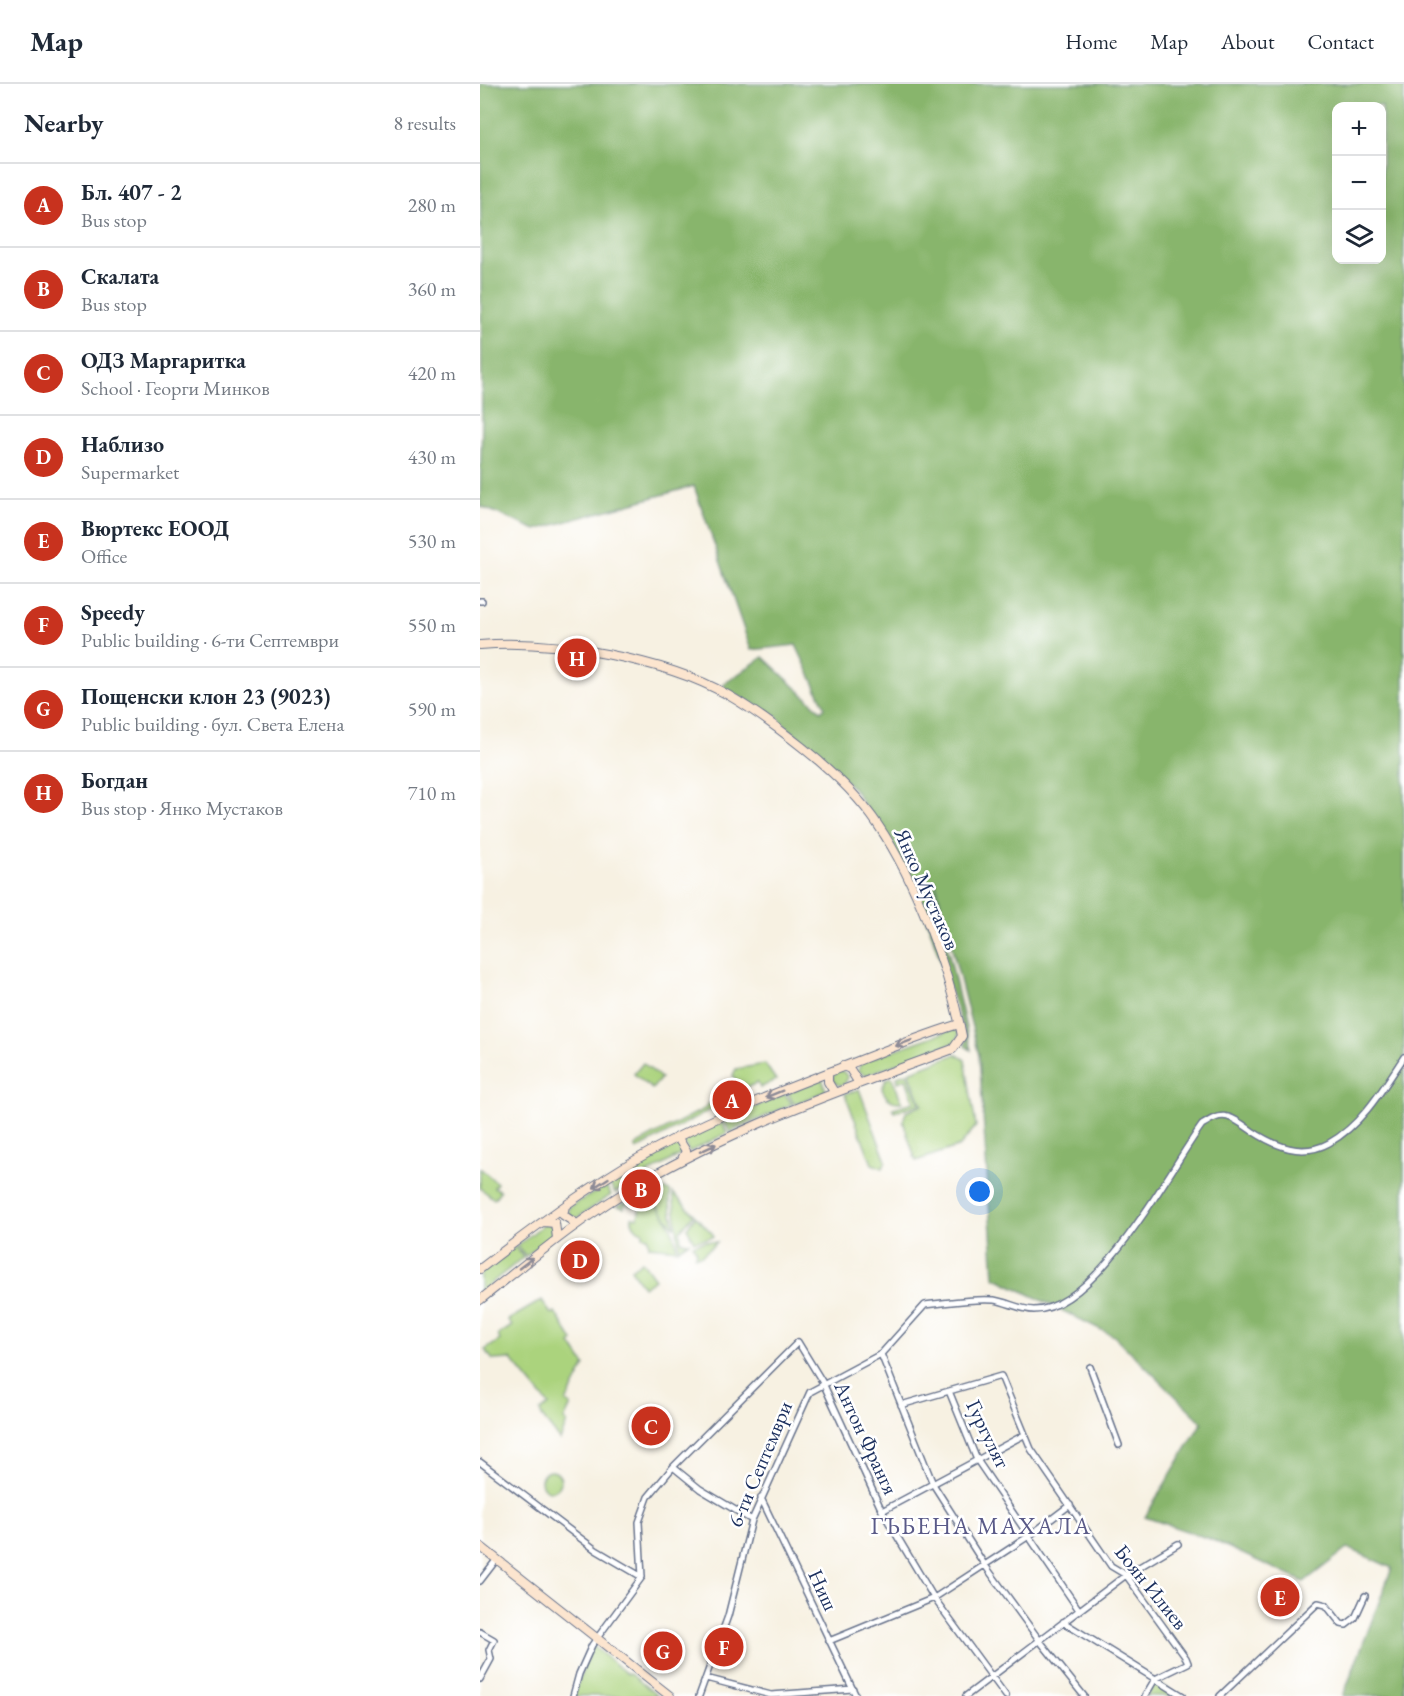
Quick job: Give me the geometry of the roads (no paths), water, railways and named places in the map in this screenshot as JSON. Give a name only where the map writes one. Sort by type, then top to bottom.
[{"type":"street","name":"Янко Мустаков","points":[[480,645],[548,646],[637,661],[726,693],[768,719],[828,768],[879,826],[918,904],[948,981],[959,1024]]},
{"type":"street","points":[[480,1269],[565,1206],[636,1160],[678,1138],[736,1109],[843,1066],[959,1024],[961,1041],[953,1049],[848,1086],[682,1160],[577,1224],[480,1300]]},
{"type":"street","points":[[1084,1696],[1040,1641],[984,1564],[933,1484],[881,1354],[925,1305],[994,1300],[1033,1310],[1048,1308],[1090,1280],[1116,1252],[1141,1219],[1203,1125],[1214,1118],[1227,1116],[1269,1142],[1289,1150],[1308,1149],[1329,1143],[1350,1126],[1374,1101],[1404,1057]]},
{"type":"street","points":[[843,1066],[852,1072],[858,1082]]},
{"type":"street","points":[[828,1072],[828,1082],[834,1092]]},
{"type":"street","points":[[848,1086],[852,1072]]},
{"type":"street","points":[[678,1138],[686,1151],[682,1160]]},
{"type":"street","points":[[565,1206],[563,1215],[577,1224]]},
{"type":"street","points":[[543,1222],[555,1223],[557,1238]]},
{"type":"street","name":"Антон Франгя","points":[[673,1467],[798,1342],[823,1383],[882,1511],[934,1598],[1006,1696]]},
{"type":"street","name":"6-ти Септември","points":[[699,1696],[728,1616],[752,1520],[810,1392],[823,1383],[881,1354]]},
{"type":"street","points":[[1090,1367],[1119,1445]]},
{"type":"street","name":"Боян Илиев","points":[[949,1390],[1001,1376],[1024,1435],[1111,1566],[1126,1575],[1188,1663],[1155,1679]]},
{"type":"street","points":[[901,1405],[949,1390]]},
{"type":"street","name":"Гургулят","points":[[949,1390],[977,1460],[1079,1610]]},
{"type":"street","points":[[882,1511],[1024,1435]]},
{"type":"street","points":[[480,1462],[596,1550],[642,1576]]},
{"type":"street","points":[[573,1696],[583,1663],[596,1639],[642,1576],[639,1522],[648,1497],[673,1467],[700,1489],[752,1520]]},
{"type":"street","name":"Ниш","points":[[761,1498],[856,1696]]},
{"type":"street","points":[[829,1641],[934,1598],[1029,1536],[1070,1504]]},
{"type":"street","points":[[966,1696],[1126,1575],[1178,1544]]},
{"type":"street","points":[[480,1546],[670,1696]]},
{"type":"street","points":[[480,1581],[497,1559]]},
{"type":"street","points":[[1220,1696],[1318,1603],[1326,1605],[1341,1624],[1346,1625],[1355,1618],[1365,1596]]},
{"type":"street","points":[[1064,1622],[1183,1696]]},
{"type":"street","points":[[480,1632],[494,1640],[489,1650],[491,1659],[480,1679]]},
{"type":"street","points":[[706,1678],[771,1695],[853,1689]]},
{"type":"street","points":[[1145,1696],[1155,1679]]},
{"type":"place","name":"Богдан","points":[[577,658]]},
{"type":"place","name":"Бл. 407 - 2","points":[[732,1100]]},
{"type":"place","name":"Скалата","points":[[641,1189]]},
{"type":"place","name":"Наблизо","points":[[580,1260]]},
{"type":"place","name":"ОДЗ Маргаритка","points":[[651,1426]]},
{"type":"place","name":"Вюртекс ЕООД","points":[[1280,1597]]},
{"type":"place","name":"Speedy","points":[[724,1647]]},
{"type":"place","name":"Пощенски клон 23 (9023)","points":[[663,1651]]},
{"type":"district","name":"ГЪБЕНА МАХАЛА","points":[[981,1526]]}]
